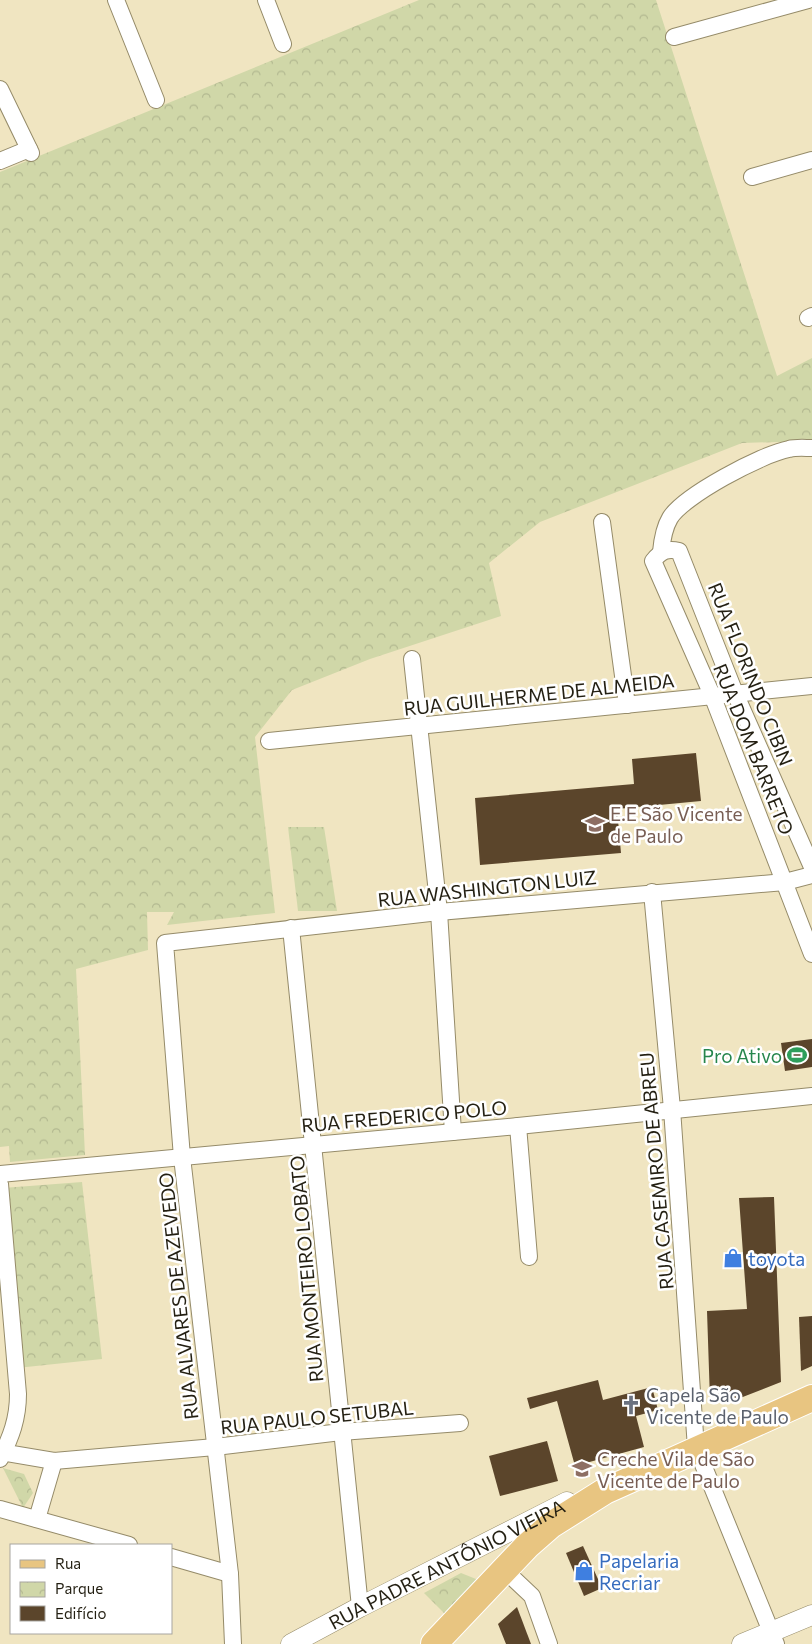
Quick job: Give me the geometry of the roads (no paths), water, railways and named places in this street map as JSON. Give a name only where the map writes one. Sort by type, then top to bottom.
[{"type":"main road","points":[[452,1644],[538,1555],[564,1533],[699,1455],[812,1398]]},
{"type":"main road","points":[[434,1644],[527,1546],[551,1525],[605,1491],[812,1415]]},
{"type":"street","points":[[116,0],[156,100]]},
{"type":"street","points":[[266,0],[283,44]]},
{"type":"street","points":[[674,37],[808,0]]},
{"type":"street","points":[[0,89],[30,151],[0,161]]},
{"type":"street","points":[[752,177],[812,160]]},
{"type":"street","points":[[657,556],[670,518],[686,500],[751,463],[789,448],[812,448]]},
{"type":"street","points":[[602,522],[627,705]]},
{"type":"street","name":"RUA FLORINDO CIBIN","points":[[657,556],[670,549],[679,551],[735,693],[812,868]]},
{"type":"street","name":"RUA DOM BARRETO","points":[[657,556],[812,954]]},
{"type":"street","points":[[412,659],[421,727],[439,912],[453,1132]]},
{"type":"street","name":"RUA GUILHERME DE ALMEIDA","points":[[269,740],[421,727],[812,686]]},
{"type":"street","name":"RUA WASHINGTON LUIZ","points":[[165,943],[439,912],[652,892],[785,882],[812,875]]},
{"type":"street","name":"RUA CASEMIRO DE ABREU","points":[[652,892],[672,1109],[699,1455],[774,1638]]},
{"type":"street","name":"RUA MONTEIRO LOBATO","points":[[291,928],[360,1607]]},
{"type":"street","name":"RUA ALVARES DE AZEVEDO","points":[[165,943],[182,1156],[230,1574],[233,1644]]},
{"type":"street","name":"RUA FREDERICO POLO","points":[[0,1174],[518,1126],[812,1096]]},
{"type":"street","points":[[518,1126],[529,1257]]},
{"type":"street","points":[[0,1184],[4,1290],[18,1413],[13,1433],[1,1455]]},
{"type":"street","name":"RUA PAULO SETUBAL","points":[[1,1455],[54,1461],[215,1447],[341,1432],[460,1423]]},
{"type":"street","points":[[37,1519],[54,1461]]},
{"type":"street","name":"RUA PADRE ANTÔNIO VIEIRA","points":[[291,1644],[584,1494],[605,1491]]},
{"type":"street","points":[[0,1509],[125,1544]]},
{"type":"street","points":[[172,1557],[230,1574]]},
{"type":"street","points":[[514,1579],[532,1596],[549,1644]]},
{"type":"street","points":[[742,1644],[774,1638],[812,1615]]},
{"type":"place","name":"E.E São Vicente de Paulo","points":[[595,824]]},
{"type":"place","name":"Pro Ativo","points":[[797,1055]]},
{"type":"place","name":"toyota","points":[[733,1258]]},
{"type":"place","name":"Capela São Vicente de Paulo","points":[[631,1405]]},
{"type":"place","name":"Creche Vila de São Vicente de Paulo","points":[[582,1469]]},
{"type":"place","name":"Papelaria Recriar","points":[[584,1571]]}]
